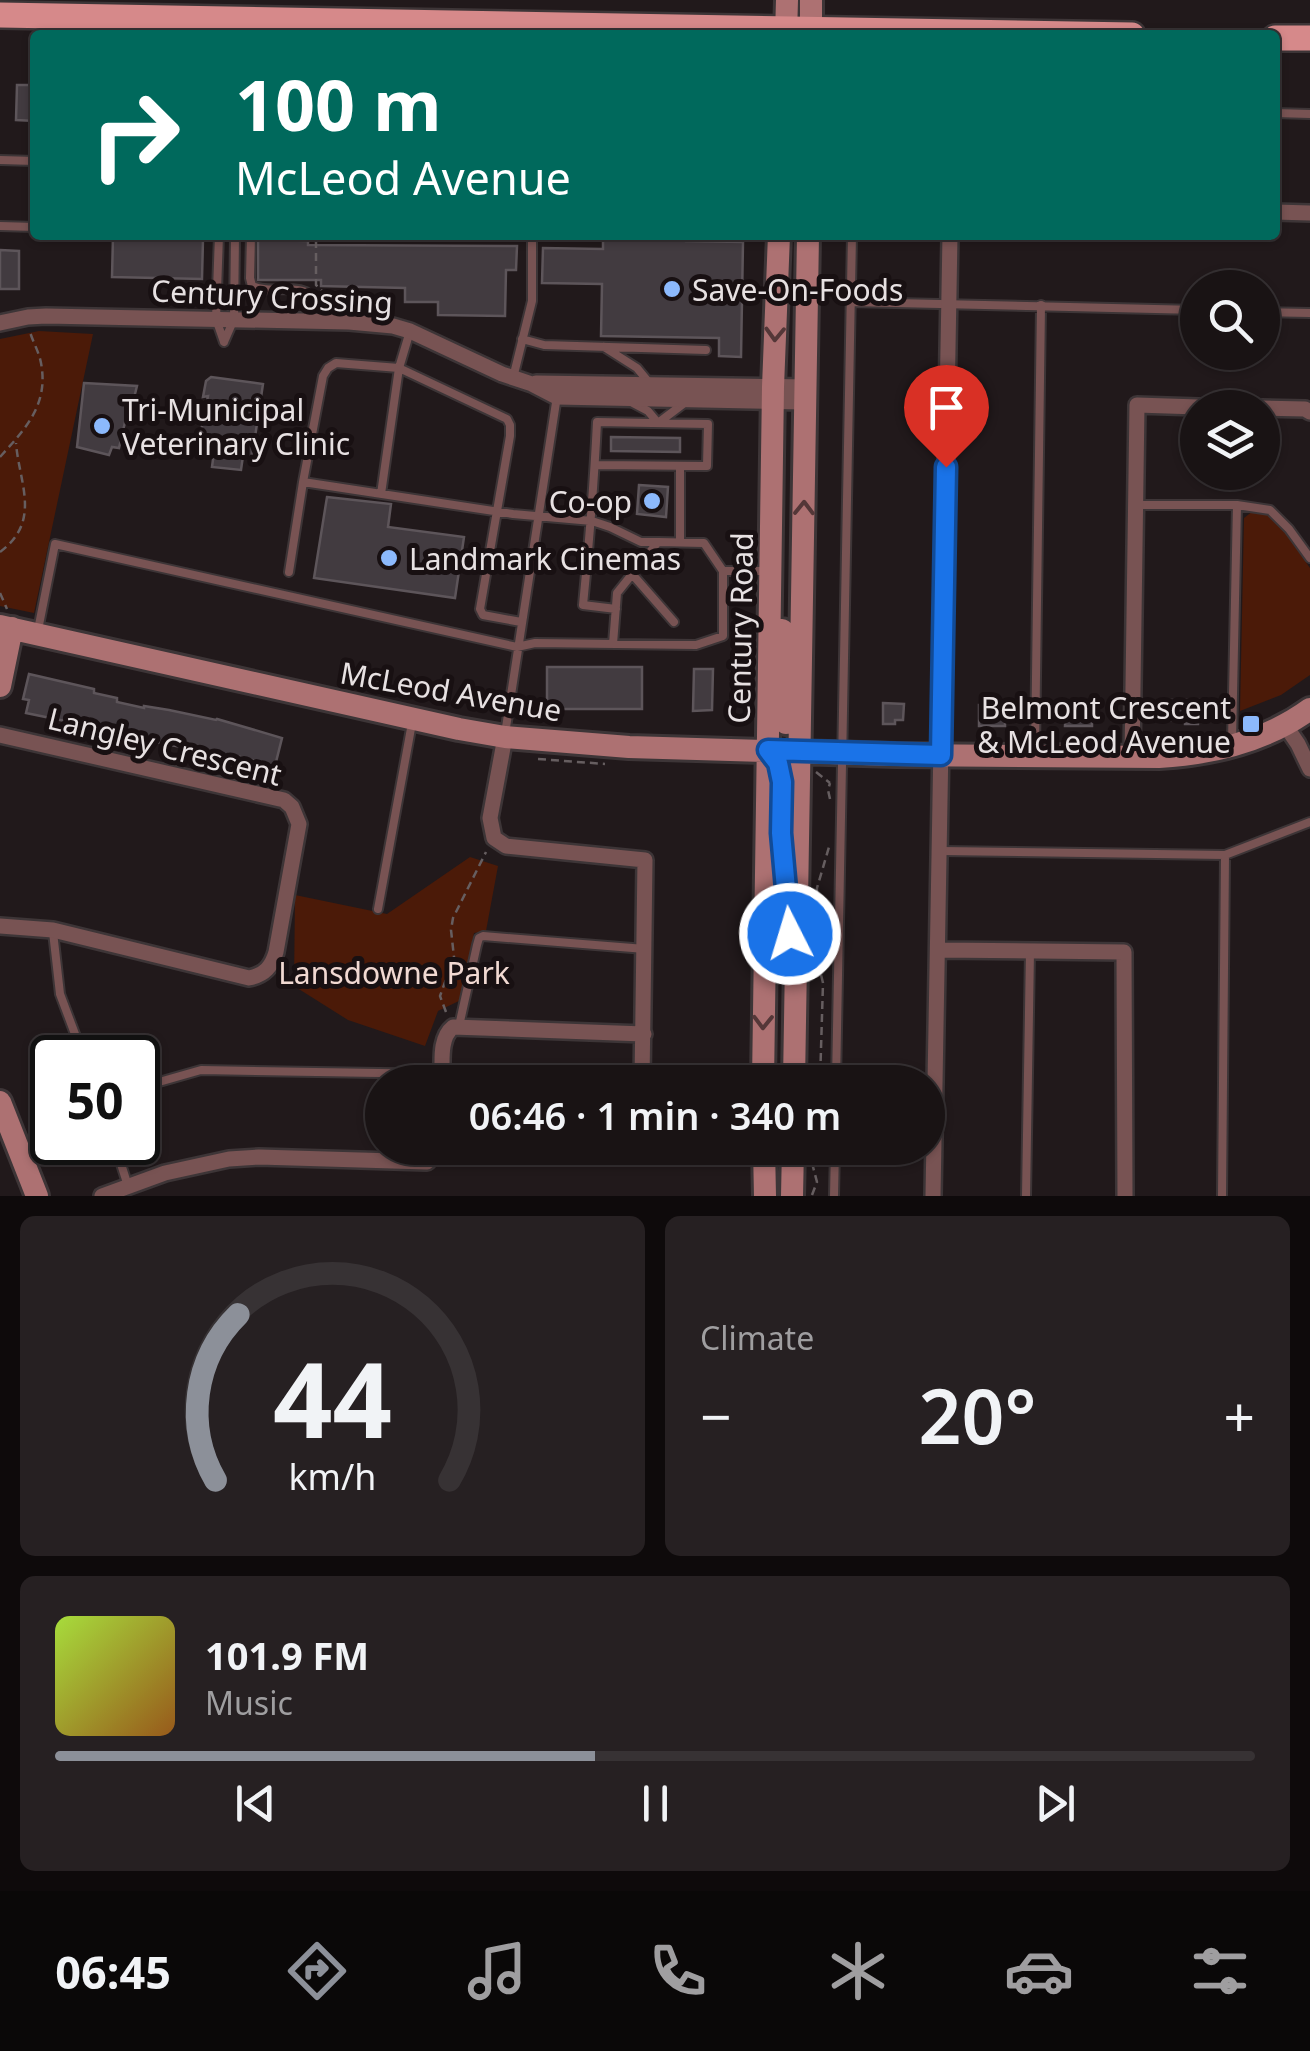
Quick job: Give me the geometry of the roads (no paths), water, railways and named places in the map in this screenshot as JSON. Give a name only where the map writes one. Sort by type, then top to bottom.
[{"type":"main road","points":[[787,0],[797,30]]},
{"type":"main road","points":[[799,30],[812,0]]},
{"type":"main road","points":[[0,15],[230,27],[567,30]]},
{"type":"main road","points":[[1280,38],[1310,38]]},
{"type":"main road","name":"Century Road","points":[[763,1065],[779,240]]},
{"type":"main road","name":"Century Road","points":[[794,1065],[808,240]]},
{"type":"main road","points":[[770,600],[782,630],[786,735],[800,751]]},
{"type":"main road","points":[[0,686],[6,621]]},
{"type":"main road","name":"McLeod Avenue","points":[[6,621],[37,634],[505,737],[629,747],[800,751],[843,762],[941,755],[1185,756],[1232,746],[1286,725],[1310,709]]},
{"type":"main road","points":[[768,750],[778,763],[782,782],[781,833],[796,1002]]},
{"type":"main road","points":[[0,1102],[37,1196]]},
{"type":"main road","points":[[764,1165],[765,1196]]},
{"type":"main road","points":[[792,1196],[793,1165]]},
{"type":"street","points":[[1280,212],[1310,213]]},
{"type":"street","points":[[933,1196],[950,240]]},
{"type":"street","name":"Century Crossing","points":[[0,323],[46,316],[378,325],[410,331],[513,378],[558,389],[622,398],[688,400],[773,394]]},
{"type":"street","name":"Century Crossing","points":[[558,389],[651,384],[805,395]]},
{"type":"street","points":[[1132,758],[1137,405],[1180,406]]},
{"type":"street","points":[[1280,410],[1310,412]]},
{"type":"street","points":[[1286,725],[1310,769]]},
{"type":"street","name":"Langley Crescent","points":[[0,734],[284,800],[292,807],[299,824],[276,952],[267,970],[258,976],[249,978],[53,930],[0,926]]},
{"type":"street","points":[[505,737],[490,818],[494,838],[506,846],[645,860],[643,1065]]},
{"type":"street","points":[[938,950],[1124,952],[1124,1196]]},
{"type":"street","points":[[443,1065],[445,1034],[456,1027],[644,1034]]},
{"type":"street","points":[[102,1196],[166,1173],[229,1160],[259,1157],[365,1160]]},
{"type":"lane","points":[[1280,113],[1310,114]]},
{"type":"lane","points":[[0,160],[30,160]]},
{"type":"lane","points":[[0,226],[30,226]]},
{"type":"lane","points":[[219,240],[216,319],[224,342],[234,319],[235,240]]},
{"type":"lane","points":[[251,240],[252,286],[306,292],[309,321]]},
{"type":"lane","points":[[513,378],[532,302],[532,240]]},
{"type":"lane","points":[[836,1065],[852,240]]},
{"type":"lane","points":[[850,302],[1180,309]]},
{"type":"lane","points":[[1035,756],[1041,305]]},
{"type":"lane","points":[[1280,312],[1310,313]]},
{"type":"lane","points":[[381,494],[400,368],[410,331]]},
{"type":"lane","points":[[522,340],[544,345],[706,350]]},
{"type":"lane","points":[[604,347],[637,368],[651,384]]},
{"type":"lane","points":[[289,572],[323,376],[336,363],[400,368],[506,418],[510,425],[480,609],[492,618],[521,622]]},
{"type":"lane","points":[[505,737],[558,389]]},
{"type":"lane","points":[[622,398],[648,411],[658,423]]},
{"type":"lane","points":[[658,423],[688,400]]},
{"type":"lane","points":[[595,465],[707,466],[708,424],[597,422],[592,522],[582,605],[616,609]]},
{"type":"lane","points":[[680,466],[680,542]]},
{"type":"lane","points":[[37,634],[56,544],[517,648],[536,643],[696,645],[723,636],[724,571],[704,543],[641,542],[592,522],[497,512],[303,482]]},
{"type":"lane","points":[[1136,505],[1237,505],[1270,510],[1310,558]]},
{"type":"lane","points":[[1232,746],[1237,505]]},
{"type":"lane","points":[[613,644],[617,593],[658,542]]},
{"type":"lane","points":[[724,571],[770,571]]},
{"type":"lane","points":[[632,574],[674,622]]},
{"type":"lane","points":[[378,909],[413,719]]},
{"type":"lane","points":[[940,851],[1225,854],[1310,822]]},
{"type":"lane","points":[[1222,1196],[1225,854]]},
{"type":"lane","points":[[53,930],[60,994],[75,1035]]},
{"type":"lane","points":[[456,1027],[479,938],[483,936],[645,949]]},
{"type":"lane","points":[[1026,1196],[1030,951]]},
{"type":"lane","points":[[160,1082],[202,1070],[365,1075]]},
{"type":"lane","points":[[121,1165],[128,1186]]},
{"type":"lane","points":[[834,1196],[835,1165]]},
{"type":"place","name":"Save-On-Foods","points":[[672,289]]},
{"type":"place","name":"Tri-Municipal Veterinary Clinic","points":[[102,426]]},
{"type":"place","name":"Co-op","points":[[652,501]]},
{"type":"place","name":"Landmark Cinemas","points":[[389,558]]},
{"type":"place","name":"Belmont Crescent & McLeod Avenue","points":[[1251,724]]},
{"type":"park label","name":"Lansdowne Park","points":[[394,972]]}]
